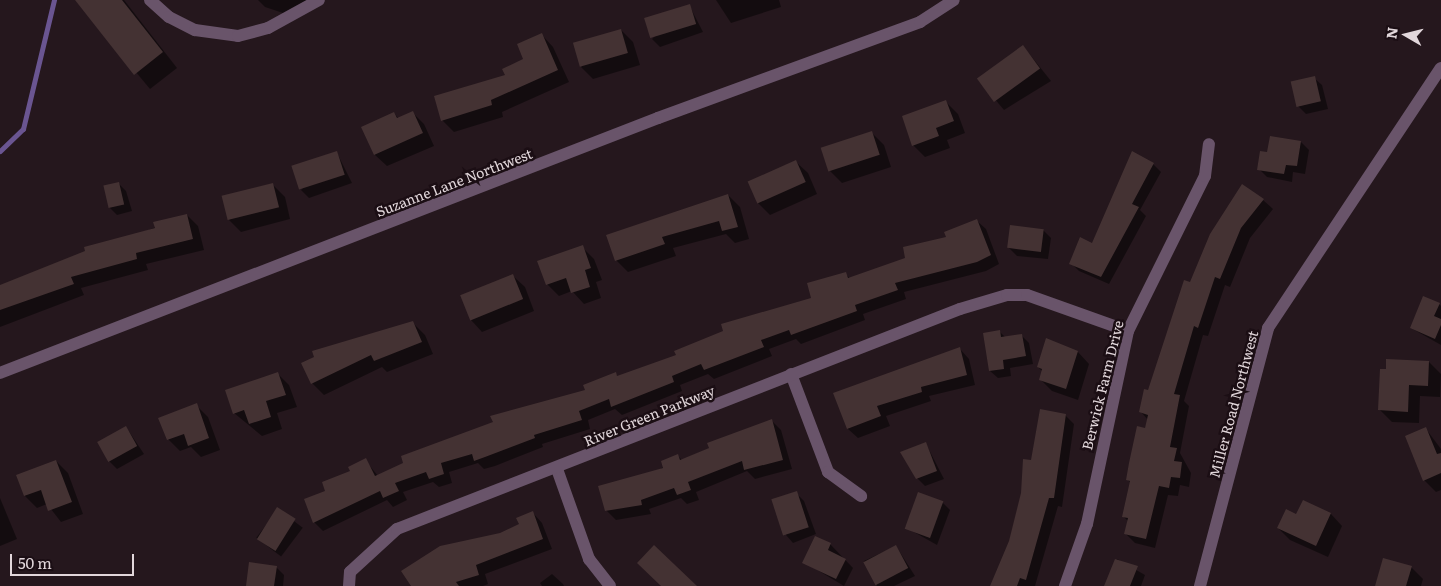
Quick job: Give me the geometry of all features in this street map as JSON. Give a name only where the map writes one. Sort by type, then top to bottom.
[{"type":"street","points":[[150,0],[169,17],[195,30],[238,36],[268,28],[319,0]]},
{"type":"street","name":"Suzanne Lane Northwest","points":[[0,373],[658,118],[920,22],[954,0]]},
{"type":"street","name":"Miller Road Northwest","points":[[1200,586],[1268,328],[1441,68]]},
{"type":"street","name":"Berwick Farm Drive","points":[[1065,586],[1087,524],[1128,331],[1205,176],[1209,144]]},
{"type":"street","name":"River Green Parkway","points":[[350,586],[350,572],[398,528],[557,469],[791,374],[985,301],[1027,295],[1128,331]]},
{"type":"street","points":[[791,374],[828,472],[861,496]]},
{"type":"street","points":[[557,469],[589,559],[610,586]]},
{"type":"building","points":[[75,0],[122,0],[163,52],[134,75]]},
{"type":"building","points":[[690,4],[696,24],[650,38],[644,18]]},
{"type":"building","points":[[621,29],[628,53],[580,67],[573,43]]},
{"type":"building","points":[[542,33],[558,70],[491,100],[492,105],[441,121],[434,96],[505,75],[502,69],[523,59],[517,44]]},
{"type":"building","points":[[1023,45],[1040,68],[994,102],[977,79]]},
{"type":"building","points":[[1315,76],[1321,101],[1296,107],[1291,82]]},
{"type":"building","points":[[946,100],[954,121],[936,128],[939,136],[912,146],[902,116]]},
{"type":"building","points":[[413,111],[423,133],[374,155],[361,127],[394,112],[397,118]]},
{"type":"building","points":[[872,131],[880,155],[828,171],[821,148]]},
{"type":"building","points":[[1270,136],[1301,141],[1297,166],[1286,165],[1284,174],[1257,170],[1260,151],[1267,152]]},
{"type":"building","points":[[337,151],[345,175],[299,190],[291,166]]},
{"type":"building","points":[[1132,151],[1154,163],[1132,204],[1139,207],[1101,277],[1069,264],[1080,237],[1092,243]]},
{"type":"building","points":[[796,160],[806,182],[757,203],[748,182]]},
{"type":"building","points":[[119,182],[124,204],[109,208],[103,186]]},
{"type":"building","points":[[273,183],[279,207],[228,220],[222,196]]},
{"type":"building","points":[[1242,184],[1264,199],[1241,228],[1220,279],[1215,277],[1198,328],[1194,326],[1174,394],[1180,395],[1170,447],[1177,448],[1174,461],[1182,462],[1180,478],[1171,477],[1169,488],[1159,486],[1146,539],[1124,534],[1128,518],[1122,517],[1130,481],[1126,480],[1129,463],[1137,426],[1145,428],[1148,415],[1139,412],[1144,389],[1148,390],[1184,280],[1190,282],[1210,234]]},
{"type":"building","points":[[728,194],[738,227],[722,231],[719,221],[662,237],[665,244],[615,261],[606,235]]},
{"type":"building","points":[[187,214],[193,239],[136,253],[137,259],[71,277],[74,284],[0,310],[0,285],[85,251],[84,247],[155,228],[153,222]]},
{"type":"building","points":[[977,219],[991,255],[977,262],[895,283],[898,290],[855,305],[857,311],[791,335],[789,330],[761,340],[764,347],[704,370],[701,364],[672,376],[674,382],[611,407],[609,399],[579,411],[582,420],[534,435],[535,438],[485,457],[474,461],[472,454],[441,463],[444,474],[429,479],[426,472],[395,483],[399,491],[383,498],[380,491],[313,523],[304,499],[325,491],[322,482],[350,471],[348,467],[366,458],[375,476],[403,463],[401,456],[493,422],[490,416],[585,390],[583,385],[616,372],[617,376],[676,355],[674,351],[723,331],[721,324],[811,298],[807,283],[846,272],[848,278],[905,258],[903,247],[946,237],[944,232]]},
{"type":"building","points":[[1010,225],[1044,229],[1041,252],[1007,248]]},
{"type":"building","points":[[583,245],[591,268],[585,270],[590,287],[571,293],[566,278],[546,285],[537,261]]},
{"type":"building","points":[[513,274],[523,299],[470,320],[460,295]]},
{"type":"building","points":[[1423,296],[1440,303],[1434,316],[1441,319],[1441,325],[1435,339],[1410,328]]},
{"type":"building","points":[[413,321],[422,342],[374,361],[371,355],[311,384],[301,363],[314,357],[312,351]]},
{"type":"building","points":[[1000,330],[1001,337],[1022,334],[1026,356],[1003,360],[1004,369],[989,371],[983,333]]},
{"type":"building","points":[[1046,338],[1078,351],[1066,389],[1039,380],[1042,369],[1037,367]]},
{"type":"building","points":[[960,347],[967,375],[921,387],[922,392],[877,406],[881,416],[847,429],[833,393]]},
{"type":"building","points":[[1386,359],[1429,361],[1428,386],[1409,385],[1408,412],[1378,410],[1380,369],[1386,369]]},
{"type":"building","points":[[278,372],[286,395],[266,401],[271,417],[249,424],[244,410],[233,414],[225,390]]},
{"type":"building","points":[[197,403],[209,438],[188,446],[184,434],[167,440],[158,418]]},
{"type":"building","points":[[1040,409],[1066,414],[1054,498],[1049,498],[1026,580],[1020,578],[1017,586],[990,586],[1009,541],[1021,493],[1023,459],[1031,460]]},
{"type":"building","points":[[772,419],[783,460],[744,470],[742,461],[688,482],[691,490],[677,495],[674,488],[641,500],[642,505],[605,511],[598,486],[663,468],[661,461],[678,454],[680,460],[709,448],[707,443]]},
{"type":"building","points":[[126,426],[137,446],[108,462],[97,442]]},
{"type":"building","points":[[1426,427],[1437,454],[1441,453],[1441,473],[1423,481],[1405,436]]},
{"type":"building","points":[[926,442],[937,471],[916,479],[900,452]]},
{"type":"building","points":[[56,460],[72,502],[48,511],[41,490],[24,496],[16,475]]},
{"type":"building","points":[[797,491],[809,527],[783,535],[771,499]]},
{"type":"building","points":[[918,492],[943,501],[930,538],[905,529]]},
{"type":"building","points":[[1303,500],[1331,513],[1316,546],[1277,528],[1286,509],[1296,514]]},
{"type":"building","points":[[277,507],[296,519],[276,551],[257,539]]},
{"type":"building","points":[[533,511],[543,539],[476,565],[479,575],[456,582],[459,586],[411,586],[401,571],[440,546],[500,533],[519,524],[516,518]]},
{"type":"building","points":[[815,536],[831,543],[828,550],[846,559],[836,579],[802,563]]},
{"type":"building","points":[[654,545],[697,586],[661,586],[637,563]]},
{"type":"building","points":[[896,545],[908,568],[876,585],[863,562]]},
{"type":"building","points":[[1383,558],[1412,566],[1406,586],[1375,586]]},
{"type":"building","points":[[1115,559],[1138,566],[1130,586],[1104,586]]},
{"type":"building","points":[[249,562],[277,566],[274,586],[246,586]]},
{"type":"waterway","points":[[0,151],[23,129],[54,0]]}]
